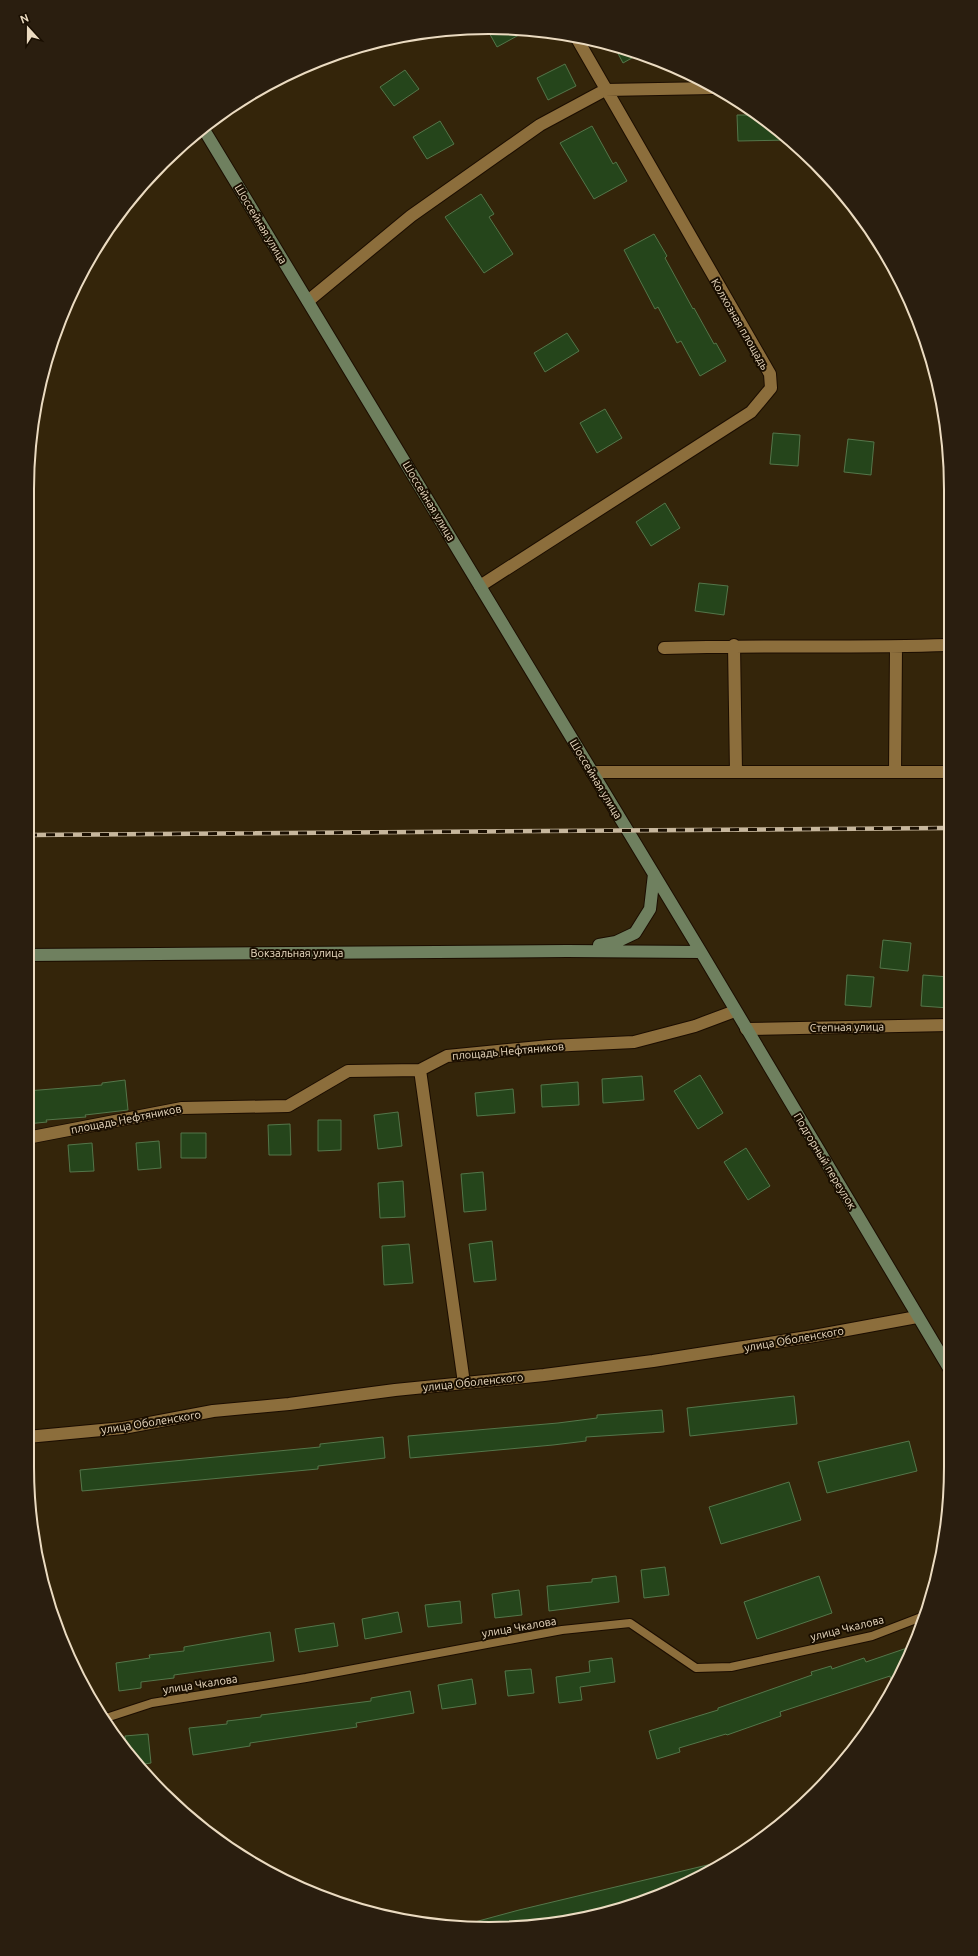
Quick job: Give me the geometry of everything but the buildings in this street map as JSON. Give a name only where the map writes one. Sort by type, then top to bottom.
[{"type":"main road","name":"Шоссейная улица","points":[[206,133],[701,952]]},
{"type":"main road","points":[[567,951],[616,942],[635,933],[650,909],[654,874]]},
{"type":"main road","points":[[567,951],[701,952]]},
{"type":"main road","name":"Вокзальная улица","points":[[34,955],[567,951]]},
{"type":"main road","name":"Подгорный переулок","points":[[701,952],[944,1360]]},
{"type":"street","name":"Колхозная площадь","points":[[480,586],[751,412],[771,388],[770,374],[579,43]]},
{"type":"street","points":[[308,301],[411,216],[540,125],[605,90],[703,88]]},
{"type":"street","points":[[734,645],[736,772]]},
{"type":"street","points":[[664,648],[734,645],[896,647],[944,645]]},
{"type":"street","points":[[895,772],[896,647]]},
{"type":"street","points":[[592,772],[944,772]]},
{"type":"street","name":"площадь Нефтяников","points":[[34,1137],[182,1108],[288,1106],[348,1071],[420,1070],[447,1056],[550,1046],[634,1042],[695,1026],[735,1011]]},
{"type":"street","name":"Степная улица","points":[[746,1029],[944,1025]]},
{"type":"street","points":[[420,1070],[464,1383]]},
{"type":"street","name":"улица Оболенского","points":[[34,1436],[123,1428],[213,1411],[289,1404],[395,1390],[544,1375],[690,1356],[814,1336],[917,1316]]},
{"type":"lane","name":"улица Чкалова","points":[[109,1717],[152,1703],[306,1678],[562,1630],[630,1623],[696,1668],[731,1667],[872,1636],[918,1618]]},
{"type":"railway","points":[[34,835],[944,828]]}]
